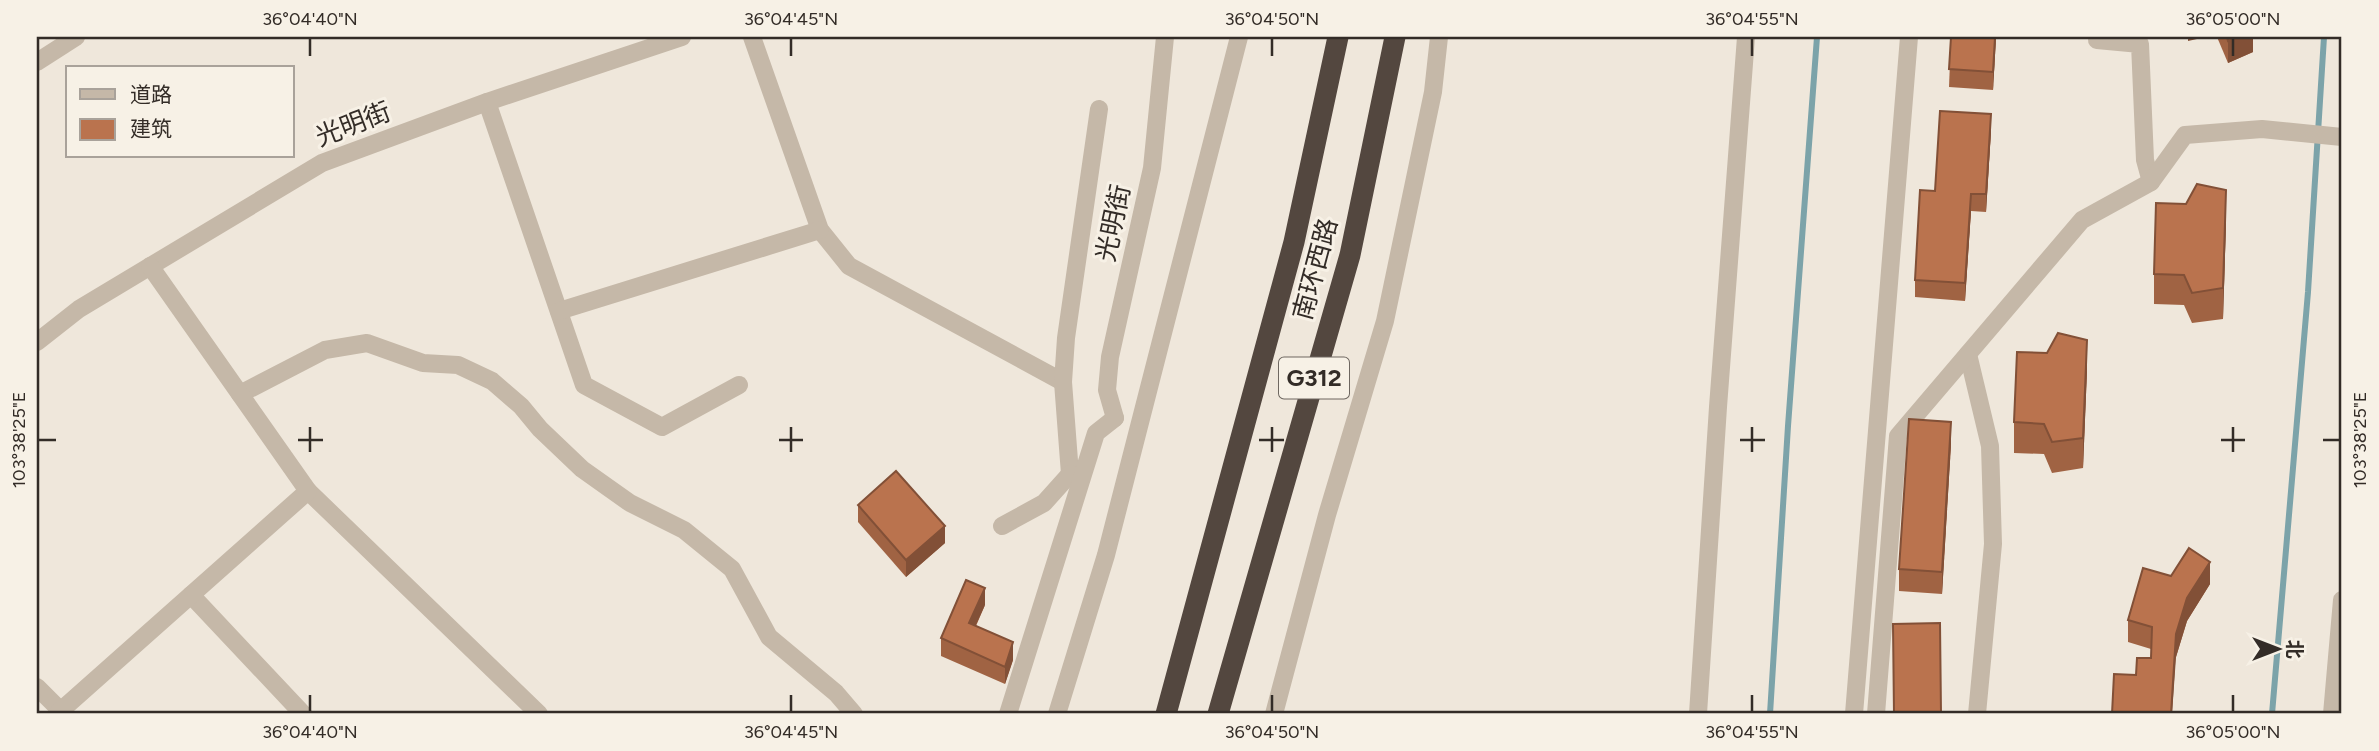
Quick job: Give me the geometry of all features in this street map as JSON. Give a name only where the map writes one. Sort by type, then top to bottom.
[{"type":"highway","name":"南环西路","points":[[1166,714],[1294,242],[1338,37]]},
{"type":"highway","name":"南环西路","points":[[1218,714],[1350,255],[1395,37]]},
{"type":"street","points":[[37,62],[76,37]]},
{"type":"street","name":"光明街","points":[[37,342],[79,309],[322,163],[486,102],[682,37]]},
{"type":"street","points":[[752,37],[820,230],[849,266],[1063,382]]},
{"type":"street","name":"光明街","points":[[1115,418],[1107,390],[1110,357],[1152,168],[1165,37]]},
{"type":"street","points":[[1057,714],[1106,555],[1239,37]]},
{"type":"street","points":[[1274,714],[1327,515],[1385,321],[1433,92],[1438,37]]},
{"type":"street","points":[[1698,714],[1746,37]]},
{"type":"street","points":[[1854,714],[1909,37]]},
{"type":"street","points":[[2097,40],[2140,44],[2145,160],[2151,182]]},
{"type":"street","points":[[486,102],[584,385],[662,427],[739,385]]},
{"type":"street","points":[[1076,477],[1063,382],[1066,338],[1099,110]]},
{"type":"street","points":[[1876,714],[1898,436],[2082,220],[2151,182],[2185,135],[2262,130],[2342,136]]},
{"type":"street","points":[[558,311],[820,230]]},
{"type":"street","points":[[150,266],[308,491],[539,714]]},
{"type":"street","points":[[240,394],[325,350],[368,343],[423,363],[458,365],[492,382],[521,406],[553,443],[582,469],[630,503],[684,530],[732,569],[769,637],[836,693],[854,714]]},
{"type":"street","points":[[1968,354],[1991,458],[1993,544],[1977,714]]},
{"type":"street","points":[[1008,714],[1076,477],[1096,433],[1115,418],[1139,428]]},
{"type":"street","points":[[1002,526],[1044,503],[1076,477]]},
{"type":"street","points":[[37,687],[60,713],[308,491]]},
{"type":"street","points":[[191,595],[303,714]]},
{"type":"street","points":[[2332,714],[2342,600]]},
{"type":"building","points":[[1951,37],[1995,37],[1993,72],[1949,69]]},
{"type":"building","points":[[1940,111],[1991,114],[1986,194],[1971,194],[1965,283],[1915,280],[1920,190],[1935,191]]},
{"type":"building","points":[[2197,184],[2226,190],[2223,288],[2192,293],[2184,275],[2154,274],[2156,203],[2186,204]]},
{"type":"building","points":[[2058,333],[2087,340],[2083,438],[2052,442],[2044,424],[2014,422],[2017,352],[2047,353]]},
{"type":"building","points":[[1909,419],[1951,422],[1942,572],[1899,569]]},
{"type":"building","points":[[896,471],[945,526],[906,560],[858,505]]},
{"type":"building","points":[[2189,548],[2210,562],[2187,598],[2176,634],[2171,714],[2112,714],[2114,674],[2136,675],[2137,658],[2151,658],[2152,627],[2128,620],[2143,568],[2171,576]]},
{"type":"building","points":[[966,580],[985,588],[969,623],[1013,642],[1005,667],[941,638]]},
{"type":"building","points":[[1940,623],[1941,714],[1894,714],[1893,624]]},
{"type":"waterway","points":[[1770,714],[1817,37]]},
{"type":"waterway","points":[[2272,714],[2308,292],[2324,37]]}]
